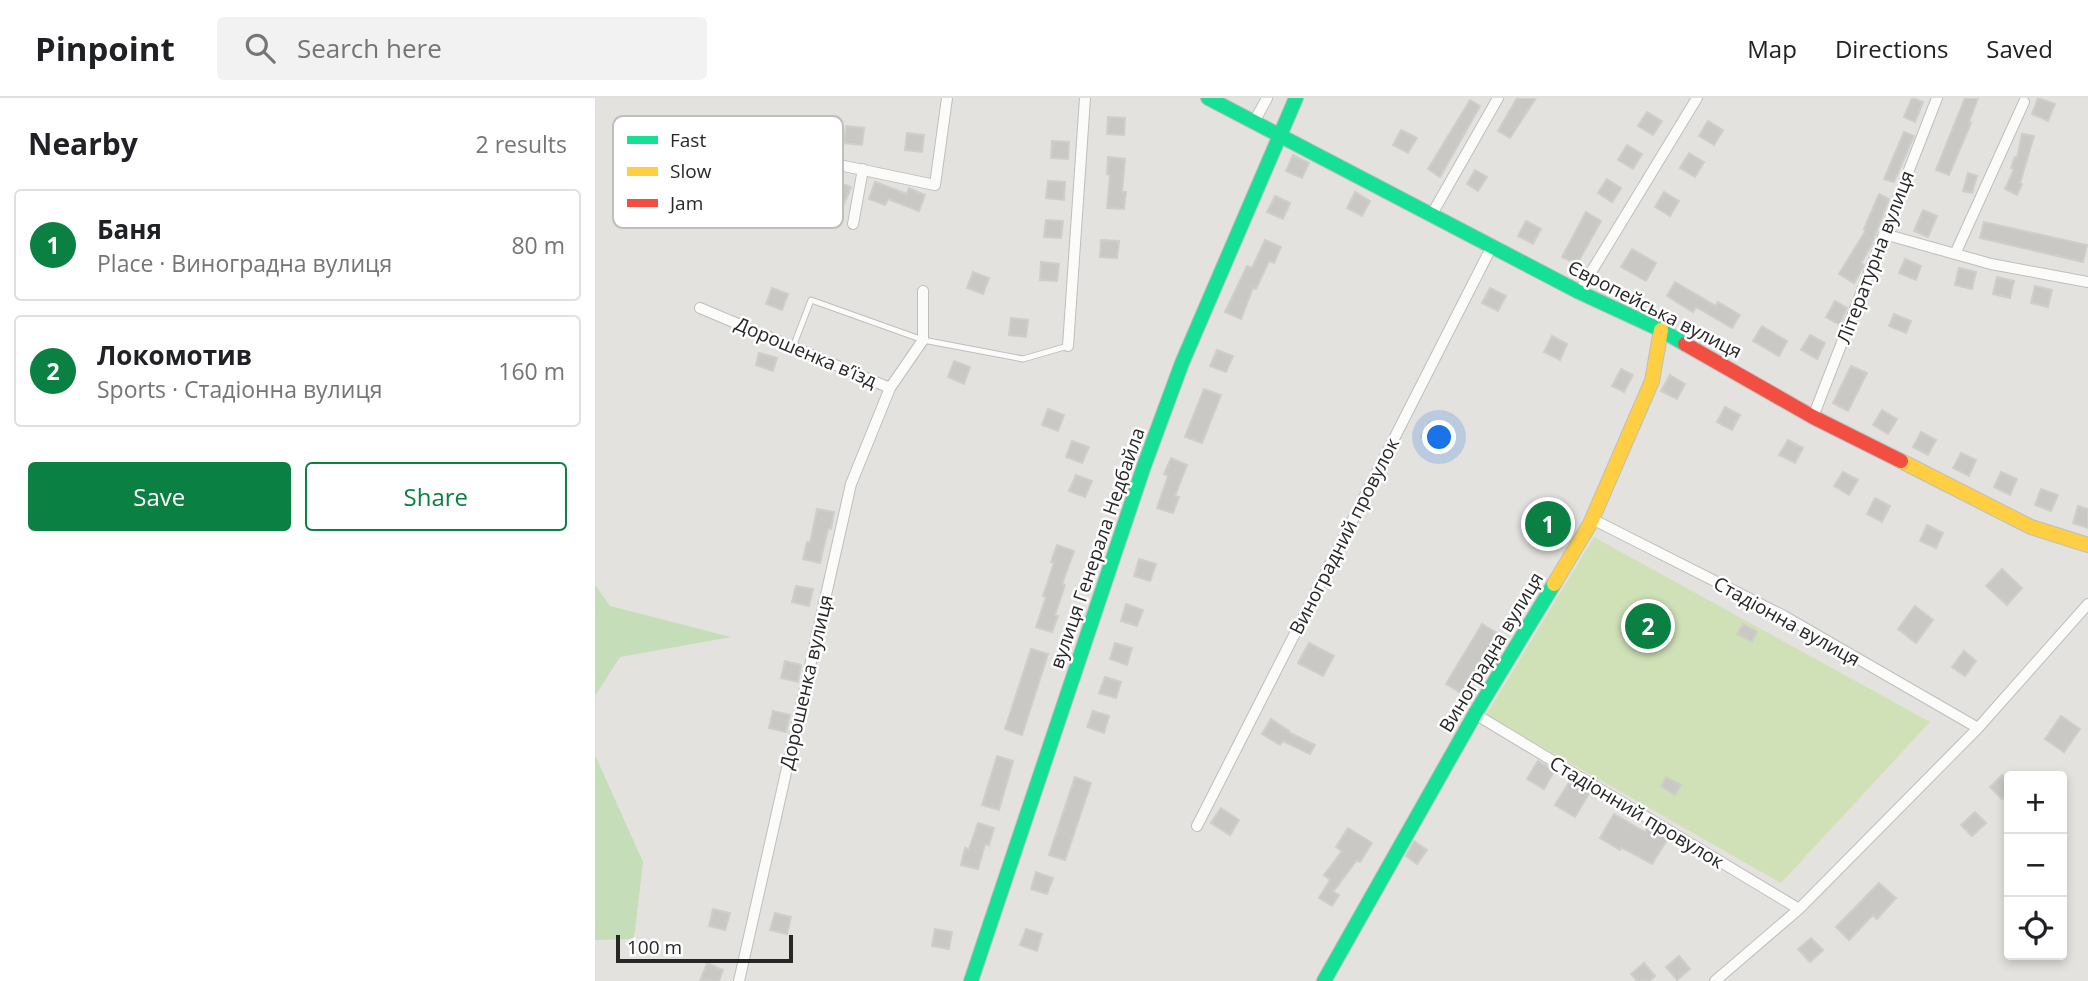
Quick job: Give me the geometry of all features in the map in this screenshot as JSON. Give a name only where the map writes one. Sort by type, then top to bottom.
[{"type":"street","points":[[843,165],[935,184],[947,98]]},
{"type":"street","points":[[1067,346],[1085,98]]},
{"type":"street","name":"Європейська вулиця","points":[[1208,98],[1579,292],[1661,330],[1813,417],[2031,527],[2088,545]]},
{"type":"street","points":[[1254,122],[1267,98]]},
{"type":"street","name":"вулиця Генерала Недбайла","points":[[971,981],[1144,466],[1182,363],[1296,98]]},
{"type":"street","points":[[1432,214],[1498,98]]},
{"type":"street","points":[[1579,292],[1697,98]]},
{"type":"street","name":"Літературна вулиця","points":[[1813,417],[1937,98]]},
{"type":"street","points":[[1955,254],[2024,102]]},
{"type":"street","points":[[853,224],[863,169]]},
{"type":"street","points":[[1884,234],[1991,264],[2088,282]]},
{"type":"street","name":"Виноградний провулок","points":[[1196,826],[1492,246]]},
{"type":"street","points":[[923,291],[923,340]]},
{"type":"street","name":"Дорошенка в’їзд","points":[[700,308],[890,388],[923,340]]},
{"type":"street","name":"Виноградна вулиця","points":[[1324,981],[1475,714],[1592,519],[1652,381],[1661,330]]},
{"type":"street","name":"Дорошенка вулиця","points":[[739,981],[851,484],[890,388]]},
{"type":"street","name":"Стадіонна вулиця","points":[[1592,519],[1784,616],[1978,728]]},
{"type":"street","points":[[1715,981],[1799,909],[1978,728],[2088,604]]},
{"type":"street","name":"Стадіонний провулок","points":[[1475,714],[1799,909]]},
{"type":"lane","points":[[793,347],[811,300],[923,340],[1023,359],[1067,346]]},
{"type":"green space","points":[[1594,537],[1930,722],[1781,883],[1486,715]]},
{"type":"green space","points":[[595,585],[610,606],[731,637],[620,657],[595,696]]},
{"type":"green space","points":[[595,755],[643,862],[634,939],[595,940]]},
{"type":"building","points":[[1517,98],[1536,98],[1510,138],[1498,131]]},
{"type":"building","points":[[1912,98],[1923,102],[1915,122],[1904,117]]},
{"type":"building","points":[[1965,98],[1978,98],[1969,122],[1971,123],[1949,175],[1936,170]]},
{"type":"building","points":[[2038,98],[2055,104],[2048,121],[2032,114]]},
{"type":"building","points":[[1470,100],[1480,106],[1440,177],[1428,169]]},
{"type":"building","points":[[1647,112],[1662,121],[1653,135],[1638,126]]},
{"type":"building","points":[[1108,117],[1125,118],[1124,135],[1107,134]]},
{"type":"building","points":[[1708,121],[1723,130],[1714,145],[1699,136]]},
{"type":"building","points":[[846,126],[864,128],[862,145],[844,143]]},
{"type":"building","points":[[1401,130],[1417,138],[1408,153],[1393,145]]},
{"type":"building","points":[[1904,132],[1914,136],[1894,182],[1884,179]]},
{"type":"building","points":[[907,133],[924,135],[922,152],[905,150]]},
{"type":"building","points":[[2022,134],[2034,136],[2017,195],[2005,189],[2014,169],[2011,168],[2015,157],[2017,158]]},
{"type":"building","points":[[1052,141],[1069,142],[1068,159],[1051,158]]},
{"type":"building","points":[[1627,145],[1642,154],[1633,169],[1618,160]]},
{"type":"building","points":[[1689,153],[1704,162],[1695,177],[1680,168]]},
{"type":"building","points":[[1293,155],[1309,163],[1302,178],[1286,171]]},
{"type":"building","points":[[1108,157],[1125,159],[1122,192],[1126,192],[1124,209],[1107,208],[1110,175],[1107,174]]},
{"type":"building","points":[[1475,170],[1487,177],[1478,191],[1467,184]]},
{"type":"building","points":[[1968,173],[1977,176],[1972,193],[1963,191]]},
{"type":"building","points":[[1607,179],[1621,188],[1612,202],[1598,193]]},
{"type":"building","points":[[1048,181],[1065,182],[1064,200],[1046,198]]},
{"type":"building","points":[[875,182],[907,194],[909,188],[925,195],[919,211],[888,199],[885,205],[869,199]]},
{"type":"building","points":[[843,184],[851,187],[843,204]]},
{"type":"building","points":[[1355,192],[1370,201],[1362,216],[1347,208]]},
{"type":"building","points":[[1664,192],[1679,201],[1670,216],[1655,207]]},
{"type":"building","points":[[1879,194],[1889,199],[1871,246],[1861,263],[1864,265],[1854,283],[1839,274],[1866,230],[1864,229]]},
{"type":"building","points":[[1275,196],[1290,203],[1283,219],[1267,212]]},
{"type":"building","points":[[1923,210],[1937,216],[1928,237],[1914,231]]},
{"type":"building","points":[[1586,212],[1601,221],[1577,264],[1562,257]]},
{"type":"building","points":[[1046,220],[1063,221],[1061,238],[1044,237]]},
{"type":"building","points":[[1526,221],[1541,229],[1533,244],[1518,236]]},
{"type":"building","points":[[1984,222],[2087,245],[2083,262],[1980,238]]},
{"type":"building","points":[[1101,240],[1119,241],[1117,258],[1100,257]]},
{"type":"building","points":[[1265,240],[1281,247],[1274,263],[1269,261],[1256,289],[1253,288],[1241,319],[1225,312],[1247,266],[1252,268]]},
{"type":"building","points":[[1632,249],[1656,263],[1646,281],[1621,267]]},
{"type":"building","points":[[1905,259],[1921,266],[1916,280],[1899,273]]},
{"type":"building","points":[[1041,262],[1059,264],[1057,281],[1040,280]]},
{"type":"building","points":[[1959,268],[1976,272],[1972,289],[1955,285]]},
{"type":"building","points":[[973,272],[989,278],[983,294],[967,288]]},
{"type":"building","points":[[1997,277],[2014,281],[2010,298],[1993,294]]},
{"type":"building","points":[[1675,282],[1716,306],[1718,302],[1740,315],[1732,328],[1696,307],[1693,312],[1667,296]]},
{"type":"building","points":[[2035,286],[2052,290],[2048,307],[2031,303]]},
{"type":"building","points":[[772,288],[788,294],[782,310],[766,304]]},
{"type":"building","points":[[1490,288],[1506,296],[1498,311],[1482,303]]},
{"type":"building","points":[[1835,301],[1847,308],[1840,325],[1826,317]]},
{"type":"building","points":[[1894,314],[1911,321],[1906,333],[1889,326]]},
{"type":"building","points":[[1011,318],[1028,320],[1026,337],[1009,335]]},
{"type":"building","points":[[1762,326],[1787,341],[1779,356],[1753,341]]},
{"type":"building","points":[[1810,335],[1825,343],[1817,359],[1801,350]]},
{"type":"building","points":[[1552,336],[1567,344],[1560,360],[1544,352]]},
{"type":"building","points":[[1217,350],[1233,356],[1226,372],[1210,366]]},
{"type":"building","points":[[759,353],[777,358],[773,371],[756,365]]},
{"type":"building","points":[[954,361],[970,367],[964,384],[948,377]]},
{"type":"building","points":[[1851,366],[1867,373],[1848,411],[1833,403]]},
{"type":"building","points":[[1621,369],[1633,375],[1624,392],[1612,386]]},
{"type":"building","points":[[1670,375],[1685,384],[1677,399],[1661,391]]},
{"type":"building","points":[[1204,389],[1221,395],[1202,443],[1185,437]]},
{"type":"building","points":[[1725,407],[1740,415],[1732,430],[1717,422]]},
{"type":"building","points":[[1048,409],[1064,415],[1058,431],[1042,425]]},
{"type":"building","points":[[1882,410],[1897,419],[1888,434],[1873,425]]},
{"type":"building","points":[[1429,422],[1445,430],[1437,445],[1421,437]]},
{"type":"building","points":[[1921,432],[1936,440],[1928,455],[1913,447]]},
{"type":"building","points":[[1788,440],[1803,448],[1795,463],[1779,455]]},
{"type":"building","points":[[1072,441],[1089,447],[1082,463],[1066,457]]},
{"type":"building","points":[[1961,453],[1976,460],[1969,476],[1953,468]]},
{"type":"building","points":[[1171,458],[1187,465],[1175,496],[1179,497],[1173,513],[1157,508],[1168,476],[1164,474]]},
{"type":"building","points":[[1843,472],[1858,480],[1849,495],[1834,486]]},
{"type":"building","points":[[2001,472],[2017,479],[2010,495],[1994,487]]},
{"type":"building","points":[[1076,475],[1092,481],[1085,497],[1069,491]]},
{"type":"building","points":[[2041,489],[2058,495],[2051,511],[2035,505]]},
{"type":"building","points":[[1875,498],[1890,506],[1882,522],[1867,514]]},
{"type":"building","points":[[1554,502],[1563,506],[1555,521],[1562,525],[1558,534],[1534,522],[1539,513],[1547,517]]},
{"type":"building","points":[[2078,506],[2088,509],[2088,528],[2073,523]]},
{"type":"building","points":[[817,509],[834,512],[820,563],[803,559],[807,542],[810,543]]},
{"type":"building","points":[[1927,525],[1943,533],[1936,548],[1920,541]]},
{"type":"building","points":[[1057,545],[1074,551],[1062,584],[1065,585],[1052,632],[1036,627],[1046,597],[1043,596]]},
{"type":"building","points":[[1139,559],[1156,564],[1150,581],[1134,576]]},
{"type":"building","points":[[2002,569],[2022,588],[2007,605],[1986,586]]},
{"type":"building","points":[[796,586],[813,589],[809,606],[792,602]]},
{"type":"building","points":[[1126,604],[1143,610],[1137,626],[1121,621]]},
{"type":"building","points":[[1915,606],[1933,620],[1916,643],[1898,629]]},
{"type":"building","points":[[1482,624],[1502,636],[1466,696],[1446,684]]},
{"type":"building","points":[[1743,624],[1757,632],[1752,642],[1737,634]]},
{"type":"building","points":[[1115,643],[1132,648],[1127,665],[1110,659]]},
{"type":"building","points":[[1309,643],[1334,656],[1323,676],[1298,663]]},
{"type":"building","points":[[1031,649],[1048,654],[1022,735],[1005,729]]},
{"type":"building","points":[[1964,651],[1976,661],[1965,676],[1952,667]]},
{"type":"building","points":[[785,661],[801,665],[798,682],[781,678]]},
{"type":"building","points":[[1105,677],[1121,682],[1116,698],[1099,693]]},
{"type":"building","points":[[773,711],[790,715],[786,732],[769,728]]},
{"type":"building","points":[[1093,711],[1109,716],[1104,733],[1087,727]]},
{"type":"building","points":[[2061,716],[2080,729],[2064,752],[2045,739]]},
{"type":"building","points":[[1271,719],[1288,732],[1315,745],[1310,754],[1283,741],[1280,745],[1262,734]]},
{"type":"building","points":[[997,756],[1013,761],[999,810],[982,805]]},
{"type":"building","points":[[1538,761],[1554,771],[1544,789],[1527,779]]},
{"type":"building","points":[[2002,775],[2004,797],[2002,799],[1990,787]]},
{"type":"building","points":[[1075,777],[1091,783],[1065,860],[1049,855]]},
{"type":"building","points":[[1666,777],[1681,785],[1675,795],[1661,786]]},
{"type":"building","points":[[1570,781],[1590,792],[1575,817],[1555,805]]},
{"type":"building","points":[[1221,808],[1239,820],[1230,835],[1211,823]]},
{"type":"building","points":[[1975,812],[1986,823],[1972,836],[1961,825]]},
{"type":"building","points":[[1614,814],[1645,832],[1647,828],[1667,840],[1652,864],[1600,838]]},
{"type":"building","points":[[978,823],[994,828],[989,845],[985,844],[978,869],[961,865],[965,848],[969,849]]},
{"type":"building","points":[[1348,828],[1372,843],[1360,862],[1357,860],[1333,892],[1339,895],[1332,906],[1319,898],[1330,880],[1324,875],[1342,851],[1336,847]]},
{"type":"building","points":[[1414,841],[1427,850],[1417,864],[1406,856]]},
{"type":"building","points":[[1036,872],[1053,878],[1047,894],[1031,889]]},
{"type":"building","points":[[1879,883],[1896,898],[1877,919],[1873,915],[1849,940],[1836,927]]},
{"type":"building","points":[[713,909],[730,913],[725,930],[709,926]]},
{"type":"building","points":[[775,913],[791,917],[787,934],[770,930]]},
{"type":"building","points":[[935,929],[952,932],[949,949],[932,946]]},
{"type":"building","points":[[1026,929],[1042,934],[1037,951],[1020,945]]},
{"type":"building","points":[[1811,938],[1823,950],[1810,962],[1798,949]]},
{"type":"building","points":[[1679,956],[1690,969],[1677,980],[1666,967]]},
{"type":"building","points":[[707,963],[723,970],[719,981],[700,981]]},
{"type":"building","points":[[1644,963],[1655,976],[1649,981],[1637,981],[1631,974]]},
{"type":"traffic: fast","points":[[1208,98],[1579,292],[1685,344]]},
{"type":"traffic: fast","points":[[971,981],[1144,466],[1182,363],[1296,98]]},
{"type":"traffic: fast","points":[[1324,981],[1475,714],[1554,584]]},
{"type":"traffic: slow","points":[[1554,584],[1590,524],[1652,381],[1661,330]]},
{"type":"traffic: slow","points":[[1901,461],[2031,527],[2088,545]]},
{"type":"traffic: jam","points":[[1685,344],[1813,417],[1901,461]]},
{"type":"place","name":"Баня","points":[[1548,524]]},
{"type":"place","name":"Локомотив","points":[[1648,626]]}]
